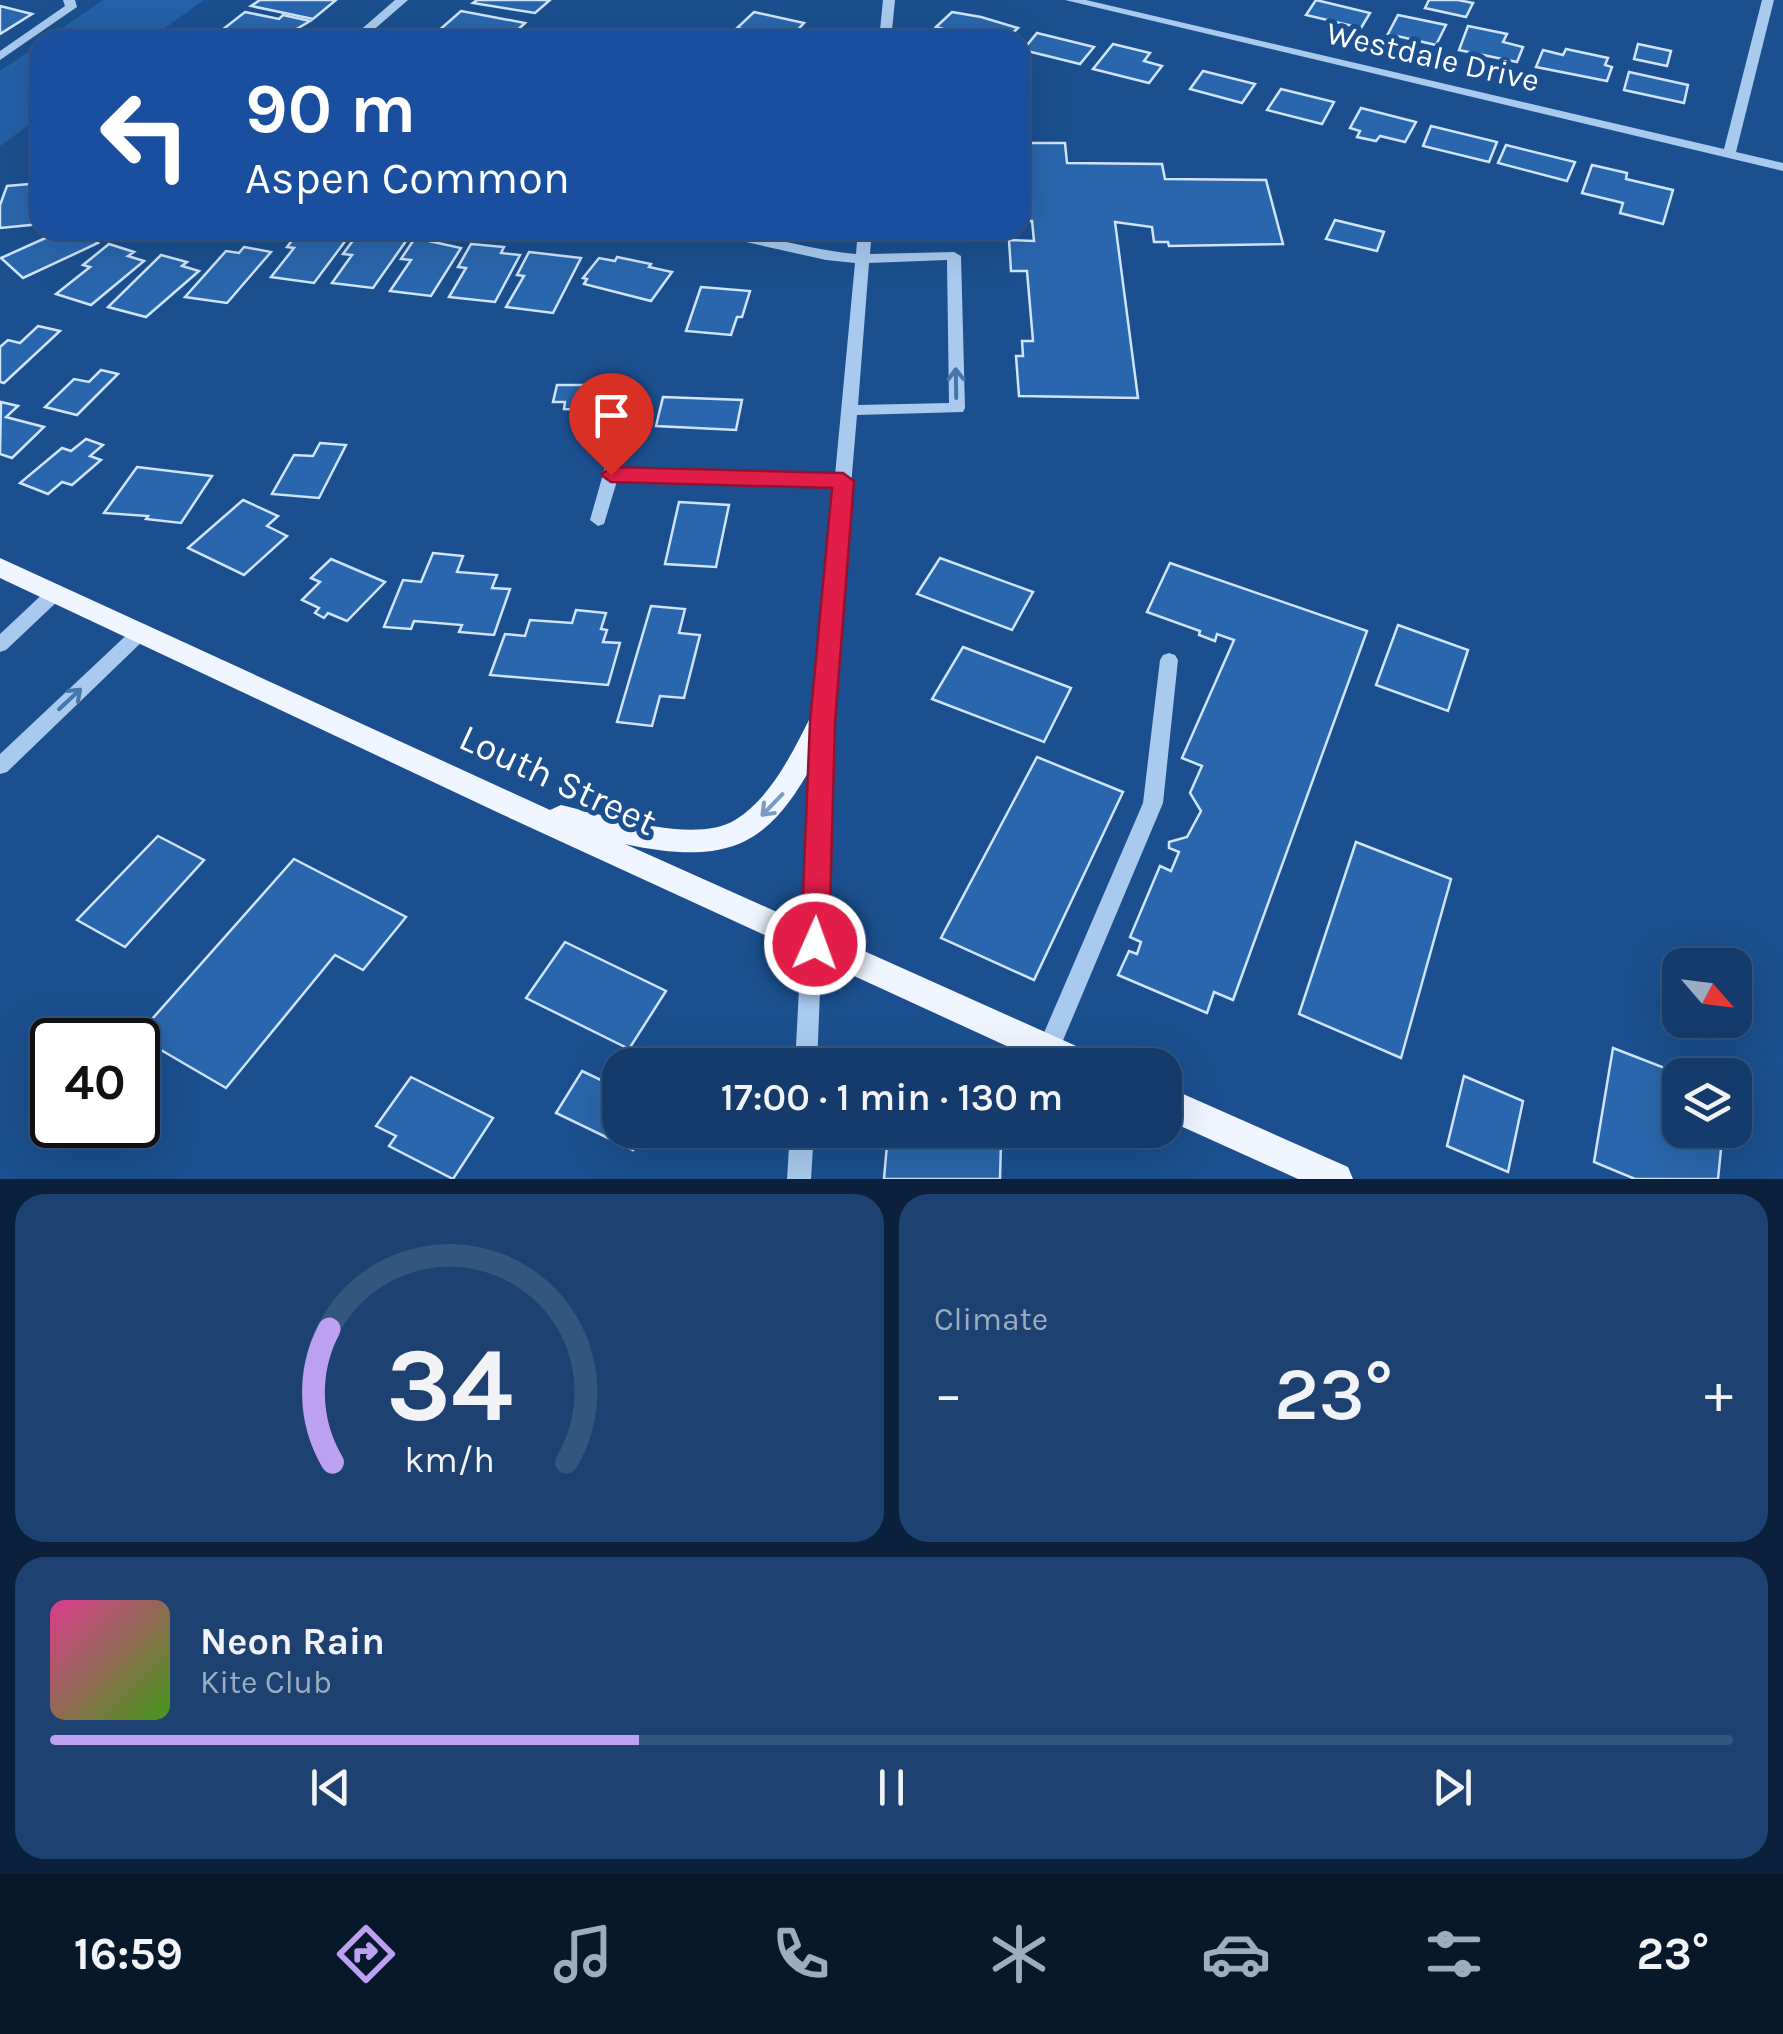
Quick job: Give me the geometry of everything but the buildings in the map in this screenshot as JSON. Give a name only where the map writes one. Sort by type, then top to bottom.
[{"type":"main road","name":"Louth Street","points":[[0,568],[1046,1048]]},
{"type":"main road","points":[[510,805],[683,842],[724,841],[745,832],[784,792],[822,722]]},
{"type":"main road","points":[[1182,1110],[1336,1179]]},
{"type":"street","points":[[38,30],[71,7],[69,0]]},
{"type":"street","points":[[367,30],[402,0]]},
{"type":"street","points":[[886,30],[889,0]]},
{"type":"street","name":"Westdale Drive","points":[[1070,0],[1783,168]]},
{"type":"street","points":[[1730,155],[1768,0]]},
{"type":"street","points":[[0,56],[30,35]]},
{"type":"street","points":[[755,240],[826,256],[862,259],[954,256],[956,408],[849,410]]},
{"type":"street","points":[[807,1048],[815,944],[822,722],[864,240]]},
{"type":"street","points":[[598,520],[627,418]]},
{"type":"street","points":[[611,475],[843,481]]},
{"type":"street","points":[[0,644],[55,593]]},
{"type":"street","points":[[0,766],[141,632]]},
{"type":"street","points":[[1048,1048],[1153,804],[1168,660]]},
{"type":"street","points":[[799,1179],[801,1148]]},
{"type":"shaded area","points":[[103,0],[204,0],[162,30],[60,30]]},
{"type":"shaded area","points":[[30,51],[30,124],[0,146],[0,71]]},
{"type":"route","points":[[611,475],[843,481],[822,722],[815,944]]}]
